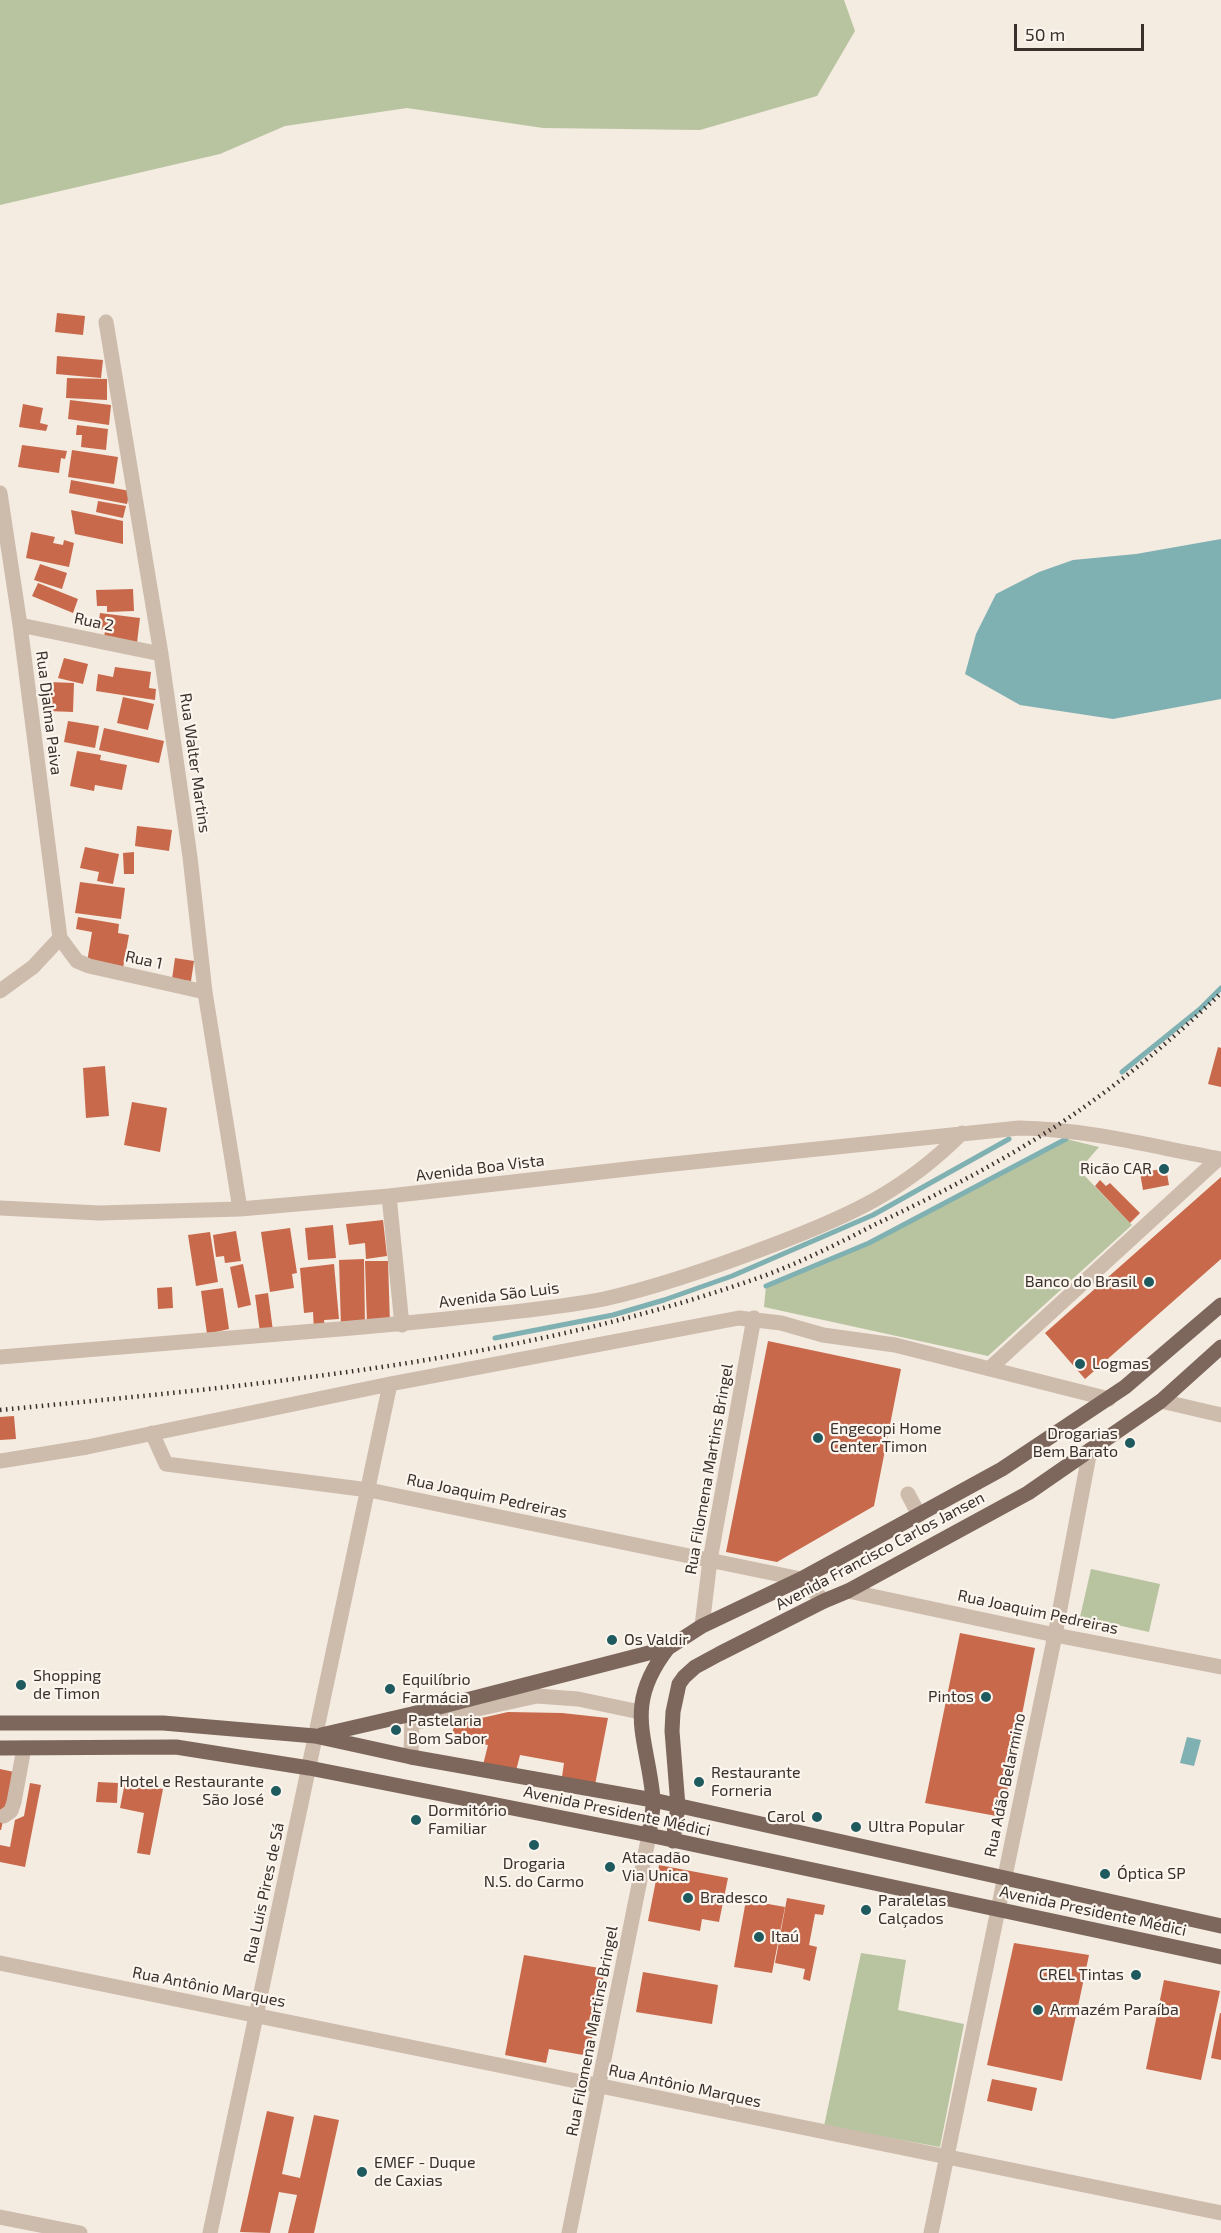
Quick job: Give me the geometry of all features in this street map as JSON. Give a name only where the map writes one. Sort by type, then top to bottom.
[{"type":"main road","name":"Avenida Francisco Carlos Jansen","points":[[315,1736],[412,1718],[668,1648],[702,1626],[801,1579],[1002,1469],[1109,1399],[1221,1305]]},
{"type":"main road","name":"Avenida Francisco Carlos Jansen","points":[[673,1841],[678,1806],[672,1731],[673,1712],[677,1692],[684,1677],[695,1667],[848,1590],[1028,1493],[1161,1401],[1221,1347]]},
{"type":"main road","name":"Avenida Francisco Carlos Jansen","points":[[640,1712],[654,1666],[668,1648]]},
{"type":"main road","points":[[640,1712],[640,1733],[653,1800],[649,1835]]},
{"type":"main road","name":"Avenida Presidente Médici","points":[[0,1724],[163,1723],[315,1736],[411,1757],[653,1800],[1221,1926]]},
{"type":"main road","name":"Avenida Presidente Médici","points":[[0,1748],[176,1747],[309,1768],[649,1835],[1221,1957]]},
{"type":"street","name":"Rua Walter Martins","points":[[106,322],[160,654],[190,857],[205,992],[240,1209]]},
{"type":"street","name":"Rua Djalma Paiva","points":[[0,494],[20,625],[60,938]]},
{"type":"street","name":"Rua 2","points":[[20,625],[160,654]]},
{"type":"street","name":"Rua 1","points":[[60,938],[77,961],[89,966],[205,992]]},
{"type":"street","points":[[0,991],[33,967],[60,938]]},
{"type":"street","name":"Avenida Boa Vista","points":[[0,1208],[99,1214],[240,1209],[389,1196],[1019,1128],[1090,1133],[1219,1159]]},
{"type":"street","name":"Avenida São Luis","points":[[0,1357],[402,1325],[548,1308],[603,1299],[657,1286],[823,1226],[877,1200],[935,1160],[963,1133]]},
{"type":"street","points":[[988,1369],[1219,1159]]},
{"type":"street","points":[[389,1196],[402,1325]]},
{"type":"street","points":[[0,1461],[87,1447],[390,1384],[739,1318],[754,1318],[811,1330],[823,1335],[895,1345],[1077,1389],[1109,1399]]},
{"type":"street","name":"Rua Filomena Martins Bringel","points":[[702,1626],[710,1560],[754,1318]]},
{"type":"street","name":"Rua Luis Pires de Sá","points":[[210,2233],[390,1384]]},
{"type":"street","points":[[1161,1401],[1221,1414]]},
{"type":"street","name":"Rua Joaquim Pedreiras","points":[[152,1433],[166,1464],[369,1490],[801,1579]]},
{"type":"street","name":"Rua Adão Belarmino","points":[[931,2233],[1055,1635],[1090,1450]]},
{"type":"street","points":[[908,1494],[920,1515]]},
{"type":"street","points":[[801,1579],[824,1601]]},
{"type":"street","name":"Rua Joaquim Pedreiras","points":[[848,1590],[1055,1635],[1221,1667]]},
{"type":"street","points":[[411,1757],[412,1718],[537,1696],[578,1700],[640,1712]]},
{"type":"street","points":[[4,1816],[11,1811],[14,1802],[24,1748]]},
{"type":"street","name":"Rua Filomena Martins Bringel","points":[[569,2233],[649,1835]]},
{"type":"street","name":"Rua Antônio Marques","points":[[0,1963],[1221,2214]]},
{"type":"street","points":[[0,2217],[80,2233]]},
{"type":"green space","points":[[0,0],[844,0],[855,31],[817,96],[700,130],[543,128],[407,108],[285,126],[220,154],[0,205]]},
{"type":"green space","points":[[1066,1139],[1099,1147],[1079,1170],[1132,1225],[988,1356],[764,1307],[766,1286],[869,1243]]},
{"type":"green space","points":[[1091,1569],[1160,1584],[1149,1632],[1080,1617]]},
{"type":"green space","points":[[861,1953],[906,1960],[898,2010],[964,2024],[940,2147],[824,2126]]},
{"type":"water","points":[[1221,539],[1221,699],[1113,719],[1020,705],[965,674],[976,634],[996,594],[1039,572],[1073,560],[1136,554]]},
{"type":"water","points":[[1187,1737],[1201,1740],[1194,1766],[1180,1763]]},
{"type":"building","points":[[57,313],[85,316],[83,335],[55,332]]},
{"type":"building","points":[[57,356],[103,360],[101,378],[56,374]]},
{"type":"building","points":[[67,378],[107,379],[107,400],[66,398]]},
{"type":"building","points":[[70,400],[111,405],[109,425],[68,419]]},
{"type":"building","points":[[23,404],[43,408],[40,423],[48,425],[46,431],[19,427]]},
{"type":"building","points":[[77,425],[108,429],[106,450],[81,447],[82,435],[76,435]]},
{"type":"building","points":[[22,445],[67,451],[65,459],[61,458],[59,473],[18,467]]},
{"type":"building","points":[[72,450],[118,457],[114,484],[68,477]]},
{"type":"building","points":[[71,480],[130,491],[127,504],[69,493]]},
{"type":"building","points":[[98,501],[126,506],[123,518],[96,512]]},
{"type":"building","points":[[71,510],[123,521],[123,544],[75,534]]},
{"type":"building","points":[[31,532],[55,537],[53,543],[63,545],[64,540],[74,543],[69,567],[26,558]]},
{"type":"building","points":[[40,564],[67,573],[62,589],[34,580]]},
{"type":"building","points":[[38,583],[78,599],[73,613],[32,596]]},
{"type":"building","points":[[133,589],[134,611],[107,612],[107,606],[97,606],[96,590]]},
{"type":"building","points":[[100,613],[140,618],[137,643],[104,639],[105,630],[98,629]]},
{"type":"building","points":[[64,658],[88,664],[83,684],[58,678]]},
{"type":"building","points":[[115,667],[151,672],[149,688],[156,689],[155,700],[96,691],[98,674],[113,677]]},
{"type":"building","points":[[49,682],[74,683],[73,712],[48,711]]},
{"type":"building","points":[[123,697],[154,704],[148,730],[117,723]]},
{"type":"building","points":[[68,721],[99,726],[95,748],[64,742]]},
{"type":"building","points":[[104,728],[164,741],[159,763],[99,750]]},
{"type":"building","points":[[77,751],[101,755],[100,760],[127,765],[122,790],[95,785],[94,791],[70,786]]},
{"type":"building","points":[[137,826],[172,830],[169,851],[135,846]]},
{"type":"building","points":[[85,847],[119,854],[113,884],[97,881],[99,872],[80,868]]},
{"type":"building","points":[[134,852],[134,874],[124,874],[123,853]]},
{"type":"building","points":[[80,882],[125,888],[121,919],[75,913]]},
{"type":"building","points":[[78,917],[119,924],[118,933],[129,935],[123,968],[87,962],[92,932],[76,929]]},
{"type":"building","points":[[175,958],[194,961],[191,981],[172,979]]},
{"type":"building","points":[[1218,1047],[1221,1048],[1221,1087],[1208,1084]]},
{"type":"building","points":[[105,1066],[109,1116],[86,1118],[83,1068]]},
{"type":"building","points":[[132,1102],[167,1108],[160,1152],[124,1145]]},
{"type":"building","points":[[1166,1168],[1169,1185],[1143,1190],[1140,1173]]},
{"type":"building","points":[[1221,1177],[1221,1259],[1085,1379],[1045,1333]]},
{"type":"building","points":[[1100,1180],[1106,1186],[1110,1183],[1140,1213],[1130,1223],[1095,1186]]},
{"type":"building","points":[[383,1220],[387,1256],[366,1259],[365,1243],[349,1245],[346,1224]]},
{"type":"building","points":[[333,1225],[336,1258],[308,1260],[305,1228]]},
{"type":"building","points":[[290,1228],[297,1273],[292,1274],[294,1288],[270,1292],[261,1232]]},
{"type":"building","points":[[236,1231],[241,1261],[225,1263],[224,1256],[216,1257],[213,1235]]},
{"type":"building","points":[[210,1232],[218,1282],[196,1286],[188,1235]]},
{"type":"building","points":[[364,1259],[365,1326],[341,1327],[339,1260]]},
{"type":"building","points":[[365,1261],[388,1261],[390,1324],[367,1325]]},
{"type":"building","points":[[243,1264],[251,1305],[238,1308],[230,1267]]},
{"type":"building","points":[[334,1264],[339,1319],[324,1320],[325,1329],[314,1330],[313,1312],[304,1313],[300,1268]]},
{"type":"building","points":[[172,1287],[173,1308],[158,1309],[157,1288]]},
{"type":"building","points":[[223,1288],[229,1329],[207,1334],[201,1291]]},
{"type":"building","points":[[268,1293],[273,1331],[260,1332],[255,1295]]},
{"type":"building","name":"Engecopi Home Center Timon","points":[[768,1341],[901,1369],[874,1506],[777,1562],[726,1552]]},
{"type":"building","points":[[14,1416],[16,1439],[0,1440],[0,1417]]},
{"type":"building","name":"Pintos","points":[[960,1633],[1035,1648],[1002,1817],[925,1803]]},
{"type":"building","points":[[508,1712],[562,1713],[608,1718],[594,1790],[561,1784],[564,1763],[520,1755],[515,1775],[482,1769],[488,1745],[450,1739],[455,1724]]},
{"type":"building","points":[[0,1769],[14,1772],[1,1830],[0,1830]]},
{"type":"building","points":[[98,1782],[118,1783],[117,1803],[96,1802]]},
{"type":"building","points":[[125,1782],[163,1789],[150,1855],[137,1853],[144,1813],[120,1808]]},
{"type":"building","points":[[30,1783],[41,1785],[25,1867],[0,1862],[0,1845],[10,1847],[15,1820],[24,1816]]},
{"type":"building","name":"Bradesco","points":[[659,1865],[728,1878],[719,1922],[702,1919],[700,1931],[648,1921]]},
{"type":"building","points":[[787,1898],[825,1905],[823,1915],[815,1914],[809,1945],[817,1947],[810,1981],[803,1979],[805,1969],[775,1963]]},
{"type":"building","name":"Itaú","points":[[746,1900],[785,1907],[772,1973],[734,1967]]},
{"type":"building","name":"Armazém Paraíba","points":[[1014,1943],[1089,1955],[1062,2081],[987,2065]]},
{"type":"building","points":[[524,1955],[605,1969],[589,2056],[549,2049],[546,2063],[505,2055]]},
{"type":"building","points":[[643,1972],[718,1985],[712,2024],[636,2012]]},
{"type":"building","points":[[1164,1980],[1220,1991],[1201,2080],[1146,2069]]},
{"type":"building","points":[[1221,2013],[1221,2060],[1211,2058]]},
{"type":"building","points":[[992,2079],[1037,2088],[1032,2111],[987,2101]]},
{"type":"building","points":[[267,2111],[294,2117],[282,2174],[300,2178],[314,2115],[339,2120],[314,2233],[288,2233],[297,2195],[279,2192],[270,2233],[240,2232]]},
{"type":"waterway","points":[[1122,1072],[1200,1009],[1221,988]]},
{"type":"waterway","points":[[495,1338],[613,1315],[732,1276],[873,1215],[1009,1139]]},
{"type":"waterway","points":[[766,1286],[869,1243],[1066,1139]]},
{"type":"railway","points":[[0,1410],[286,1380],[476,1351],[570,1332],[663,1308],[755,1279],[816,1254],[986,1168],[1029,1143],[1117,1083],[1181,1030],[1221,993]]},
{"type":"place","name":"Ricão CAR","points":[[1164,1169]]},
{"type":"place","name":"Banco do Brasil","points":[[1149,1282]]},
{"type":"place","name":"Logmas","points":[[1080,1364]]},
{"type":"place","name":"Engecopi Home Center Timon","points":[[818,1438]]},
{"type":"place","name":"Drogarias Bem Barato","points":[[1130,1443]]},
{"type":"place","name":"Os Valdir","points":[[612,1640]]},
{"type":"place","name":"Shopping de Timon","points":[[21,1685]]},
{"type":"place","name":"Equilíbrio Farmácia","points":[[390,1689]]},
{"type":"place","name":"Pintos","points":[[986,1697]]},
{"type":"place","name":"Pastelaria Bom Sabor","points":[[396,1730]]},
{"type":"place","name":"Restaurante Forneria","points":[[699,1782]]},
{"type":"place","name":"Hotel e Restaurante São José","points":[[276,1791]]},
{"type":"place","name":"Carol","points":[[817,1817]]},
{"type":"place","name":"Dormitório Familiar","points":[[416,1820]]},
{"type":"place","name":"Ultra Popular","points":[[856,1827]]},
{"type":"place","name":"Drogaria N.S. do Carmo","points":[[534,1845]]},
{"type":"place","name":"Atacadão Via Unica","points":[[610,1867]]},
{"type":"place","name":"Óptica SP","points":[[1105,1874]]},
{"type":"place","name":"Bradesco","points":[[688,1898]]},
{"type":"place","name":"Paralelas Calçados","points":[[866,1910]]},
{"type":"place","name":"Itaú","points":[[759,1937]]},
{"type":"place","name":"CREL Tintas","points":[[1136,1975]]},
{"type":"place","name":"Armazém Paraíba","points":[[1038,2010]]},
{"type":"place","name":"EMEF - Duque de Caxias","points":[[362,2172]]}]
